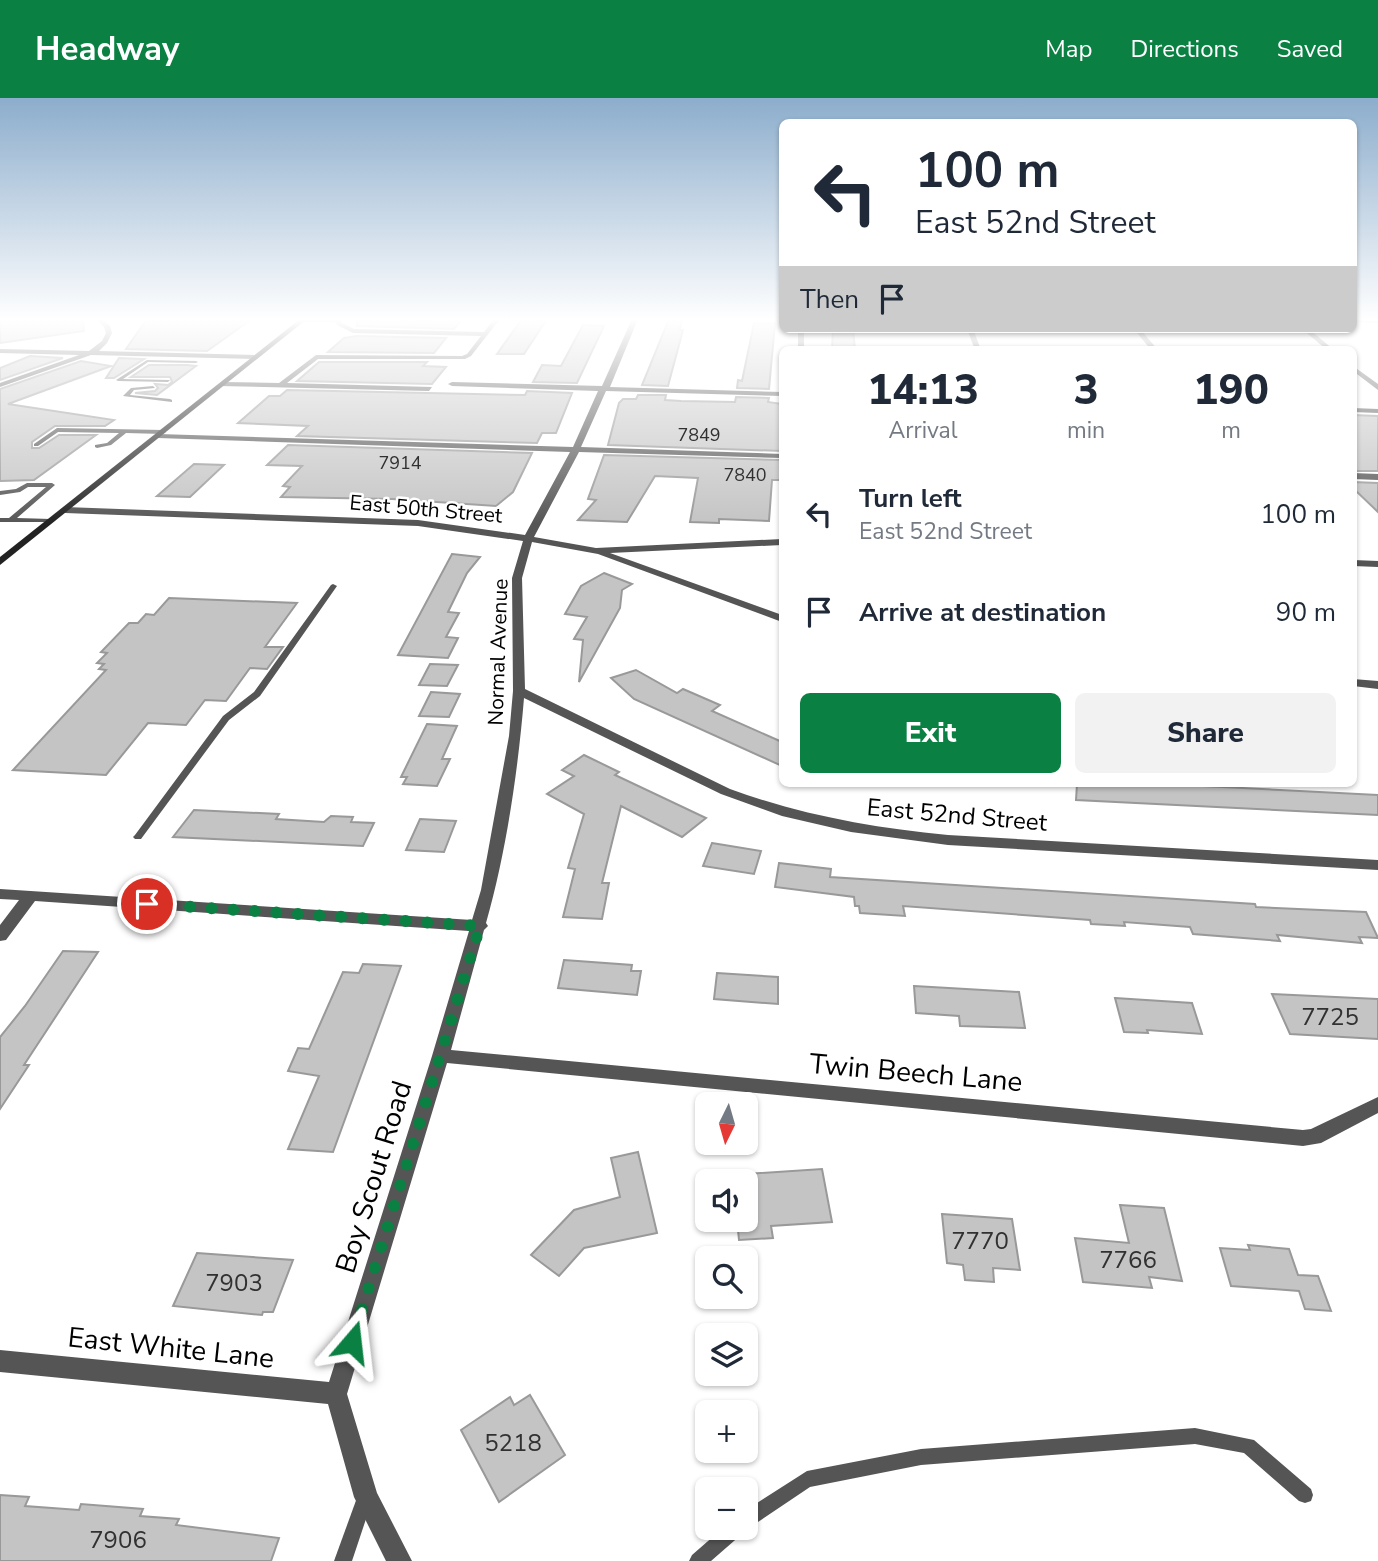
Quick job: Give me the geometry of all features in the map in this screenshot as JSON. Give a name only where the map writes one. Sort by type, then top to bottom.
[{"type":"main road","points":[[0,562],[219,387]]},
{"type":"street","points":[[365,387],[429,389]]},
{"type":"street","points":[[576,387],[779,394]]},
{"type":"street","name":"Normal Avenue","points":[[480,926],[503,810],[519,691],[517,578],[528,539],[576,449],[604,388]]},
{"type":"street","points":[[1357,411],[1378,411]]},
{"type":"street","points":[[161,434],[779,456]]},
{"type":"street","points":[[1357,476],[1378,477]]},
{"type":"street","name":"East 50th Street","points":[[65,510],[403,522],[596,551],[779,542]]},
{"type":"street","points":[[596,551],[779,618]]},
{"type":"street","points":[[1357,563],[1378,564]]},
{"type":"street","points":[[1357,683],[1378,684]]},
{"type":"street","name":"East 52nd Street","points":[[519,691],[696,778],[750,801],[826,824],[948,840],[1378,865]]},
{"type":"street","points":[[0,894],[480,926]]},
{"type":"street","points":[[0,936],[31,896]]},
{"type":"street","name":"Boy Scout Road","points":[[336,1394],[480,926]]},
{"type":"street","name":"Twin Beech Lane","points":[[441,1056],[1303,1138],[1314,1137],[1378,1104]]},
{"type":"street","name":"East White Lane","points":[[0,1361],[336,1394]]},
{"type":"street","points":[[336,1394],[366,1497],[399,1561]]},
{"type":"lane","points":[[150,387],[133,389],[126,396],[170,401]]},
{"type":"lane","points":[[36,444],[57,430],[161,434]]},
{"type":"lane","points":[[97,446],[109,444],[125,431]]},
{"type":"lane","points":[[0,494],[18,491],[27,485],[52,485],[10,520]]},
{"type":"lane","points":[[0,520],[51,522]]},
{"type":"lane","points":[[138,837],[226,718],[257,694],[333,586]]},
{"type":"lane","points":[[758,1512],[807,1479],[921,1457],[1195,1436],[1248,1446],[1305,1495]]},
{"type":"lane","points":[[343,1561],[366,1497]]},
{"type":"lane","points":[[698,1561],[722,1540]]},
{"type":"building","points":[[53,387],[8,404],[114,420],[105,426],[55,426],[32,442],[32,448],[39,448],[59,435],[96,435],[34,480],[0,481],[0,389]]},
{"type":"building","points":[[167,387],[157,395],[135,393],[155,391]]},
{"type":"building","points":[[737,387],[769,387],[769,389]]},
{"type":"building","points":[[287,390],[525,395],[527,391],[572,393],[556,433],[542,433],[537,443],[297,436],[308,426],[238,423],[269,396],[280,396]]},
{"type":"building","points":[[638,395],[666,395],[665,400],[681,401],[735,402],[736,397],[769,398],[768,402],[779,404],[779,451],[608,445],[619,403],[623,399],[636,399]]},
{"type":"building","points":[[1357,415],[1378,416],[1378,471],[1357,471]]},
{"type":"building","points":[[288,445],[532,453],[513,492],[496,506],[392,499],[281,497],[290,487],[283,486],[302,466],[267,465]]},
{"type":"building","points":[[604,455],[779,460],[779,480],[772,480],[769,521],[719,519],[719,523],[690,522],[698,478],[655,476],[627,522],[578,520],[596,500],[588,499]]},
{"type":"building","points":[[194,464],[224,465],[190,497],[157,496]]},
{"type":"building","points":[[1357,482],[1378,483],[1378,512],[1357,492]]},
{"type":"building","points":[[452,554],[480,557],[467,573],[448,612],[459,613],[446,637],[458,638],[448,658],[398,655]]},
{"type":"building","points":[[604,573],[632,584],[622,590],[620,608],[579,682],[583,640],[574,639],[587,617],[565,614],[581,586]]},
{"type":"building","points":[[169,598],[297,603],[265,647],[283,647],[267,669],[250,668],[226,701],[205,700],[186,725],[148,723],[106,775],[13,770],[106,670],[99,669],[104,664],[97,663],[107,653],[101,652],[129,623],[138,623],[146,614],[154,615]]},
{"type":"building","points":[[430,664],[458,665],[447,686],[419,685]]},
{"type":"building","points":[[636,670],[677,693],[683,689],[720,705],[712,711],[779,741],[779,765],[634,699],[611,678]]},
{"type":"building","points":[[431,692],[460,694],[449,717],[419,716]]},
{"type":"building","points":[[427,724],[457,726],[442,759],[450,759],[437,786],[403,784],[407,777],[401,777]]},
{"type":"building","points":[[584,755],[619,772],[615,775],[706,818],[682,837],[621,806],[602,883],[609,883],[602,919],[563,917],[575,869],[568,868],[584,814],[547,794],[574,776],[562,770]]},
{"type":"building","points":[[1077,787],[1222,787],[1378,795],[1378,815],[1076,800]]},
{"type":"building","points":[[194,810],[279,814],[276,819],[324,822],[331,816],[353,817],[351,822],[374,823],[363,846],[173,837]]},
{"type":"building","points":[[420,819],[456,821],[444,852],[406,850]]},
{"type":"building","points":[[712,843],[761,851],[754,874],[703,866]]},
{"type":"building","points":[[779,863],[831,869],[830,877],[1255,904],[1256,907],[1366,912],[1378,938],[1359,937],[1362,943],[1277,935],[1280,941],[1193,934],[1190,927],[1124,922],[1125,926],[1091,924],[1090,920],[903,906],[905,916],[860,913],[859,906],[855,906],[854,897],[775,887]]},
{"type":"building","points":[[63,951],[98,952],[24,1065],[29,1065],[0,1109],[0,1037]]},
{"type":"building","points":[[564,960],[632,965],[631,971],[641,971],[637,995],[558,988]]},
{"type":"building","points":[[363,964],[401,966],[333,1152],[288,1149],[319,1076],[288,1071],[298,1048],[309,1049],[343,972],[359,973]]},
{"type":"building","points":[[717,973],[778,977],[778,1004],[714,999]]},
{"type":"building","points":[[914,986],[1019,992],[1025,1028],[960,1026],[959,1016],[916,1013]]},
{"type":"building","points":[[1272,994],[1378,999],[1378,1039],[1290,1034]]},
{"type":"building","points":[[1115,998],[1192,1003],[1202,1034],[1147,1030],[1148,1033],[1124,1032]]},
{"type":"building","points":[[638,1152],[657,1233],[584,1248],[559,1276],[531,1255],[574,1210],[620,1197],[611,1158]]},
{"type":"building","points":[[822,1169],[832,1222],[771,1226],[773,1238],[739,1240],[738,1232],[758,1232],[758,1173]]},
{"type":"building","points":[[1120,1205],[1164,1208],[1182,1281],[1149,1277],[1152,1288],[1083,1282],[1075,1238],[1129,1243]]},
{"type":"building","points":[[942,1214],[1012,1219],[1020,1270],[993,1268],[994,1282],[965,1280],[963,1265],[947,1263]]},
{"type":"building","points":[[1248,1245],[1289,1249],[1298,1275],[1318,1276],[1331,1311],[1305,1309],[1299,1291],[1231,1286],[1220,1248],[1250,1250]]},
{"type":"building","points":[[197,1253],[293,1260],[273,1312],[263,1312],[262,1315],[173,1306]]},
{"type":"building","points":[[530,1395],[565,1455],[499,1502],[461,1430],[510,1397],[514,1405]]},
{"type":"building","points":[[0,1495],[29,1497],[25,1506],[79,1510],[81,1504],[143,1509],[140,1516],[179,1519],[176,1525],[279,1538],[271,1561],[0,1561]]},
{"type":"route","points":[[147,904],[480,926],[352,1342]]}]
